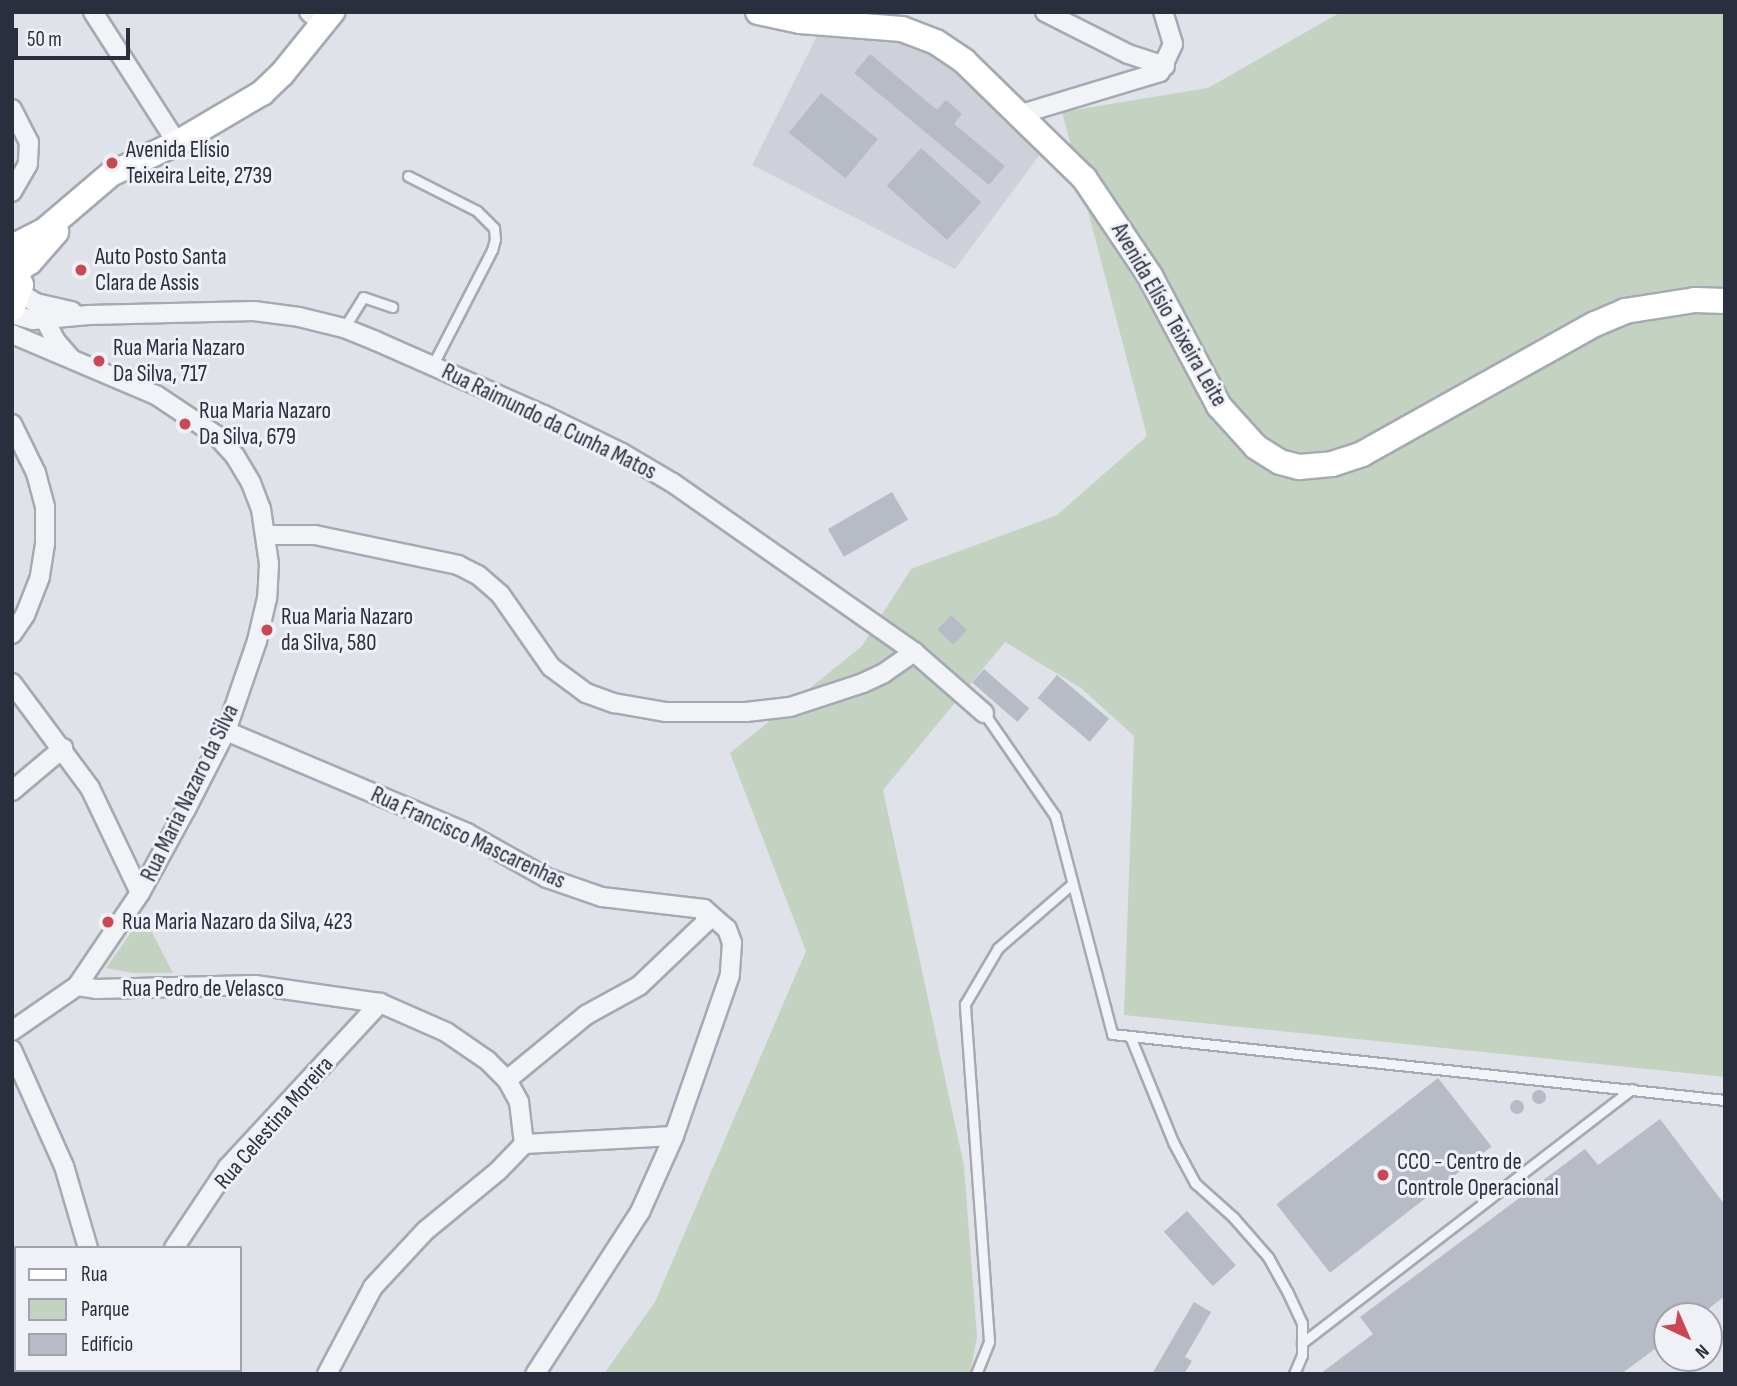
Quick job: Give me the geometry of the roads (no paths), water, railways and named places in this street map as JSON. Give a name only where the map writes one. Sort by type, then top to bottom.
[{"type":"main road","name":"Avenida Elísio Teixeira Leite","points":[[758,12],[800,21],[902,29],[936,42],[964,61],[1084,178],[1105,205],[1150,276],[1219,406],[1256,447],[1280,462],[1299,467],[1332,464],[1362,454],[1595,324],[1625,311],[1695,300],[1725,301]]},
{"type":"main road","points":[[18,285],[70,211],[111,174],[177,143],[262,93],[282,74],[321,16]]},
{"type":"street","points":[[93,12],[177,143]]},
{"type":"street","points":[[1045,12],[1128,54],[1165,66]]},
{"type":"street","points":[[1021,114],[1150,78],[1165,66],[1173,44],[1164,12]]},
{"type":"street","points":[[12,109],[29,142],[28,164],[12,192]]},
{"type":"street","name":"Rua Raimundo da Cunha Matos","points":[[18,285],[89,315]]},
{"type":"street","name":"Rua Raimundo da Cunha Matos","points":[[18,285],[46,320],[89,315],[254,311],[299,317],[344,328],[432,366],[622,453],[673,483],[914,652],[984,713]]},
{"type":"street","name":"Rua Maria Nazaro da Silva","points":[[18,285],[46,320],[55,341],[70,356]]},
{"type":"street","name":"Rua Maria Nazaro da Silva","points":[[12,334],[34,346],[70,356],[156,395],[216,435],[235,456],[251,484],[267,535],[269,564],[267,598],[257,641],[226,731],[140,893],[76,986],[12,1031]]},
{"type":"street","points":[[12,424],[36,473],[45,508],[45,544],[40,577],[25,615],[12,634]]},
{"type":"street","points":[[267,535],[315,535],[458,565],[478,575],[500,594],[551,667],[586,694],[614,703],[666,712],[746,712],[790,707],[873,678],[914,652]]},
{"type":"street","points":[[12,683],[63,748],[90,788],[140,893]]},
{"type":"street","name":"Rua Francisco Mascarenhas","points":[[226,731],[467,833],[547,878],[583,892],[617,900],[710,913]]},
{"type":"street","points":[[12,790],[63,748]]},
{"type":"street","points":[[507,1080],[586,1015],[639,986],[706,922],[710,913],[727,929],[732,943],[730,975],[674,1136],[640,1212],[535,1374]]},
{"type":"street","name":"Rua Pedro de Velasco","points":[[76,986],[96,989],[255,985],[380,1003],[446,1032],[488,1061],[507,1080],[519,1102],[524,1144]]},
{"type":"street","name":"Rua Celestina Moreira","points":[[175,1246],[228,1167],[380,1003]]},
{"type":"street","points":[[12,1050],[64,1166],[87,1246]]},
{"type":"street","points":[[327,1374],[373,1287],[453,1204],[498,1171],[524,1144],[674,1136]]},
{"type":"lane","points":[[408,176],[477,211],[494,228],[492,250],[432,366]]},
{"type":"lane","points":[[344,328],[363,297],[392,307]]},
{"type":"lane","points":[[984,713],[1055,816],[1112,1034],[1725,1100]]},
{"type":"lane","points":[[976,1374],[989,1341],[965,1004],[998,948],[1072,884]]},
{"type":"lane","points":[[1130,1036],[1173,1142],[1189,1173],[1195,1183],[1233,1217],[1268,1257],[1302,1323],[1302,1355],[1294,1374]]},
{"type":"lane","points":[[1302,1343],[1632,1089]]},
{"type":"place","name":"Avenida Elísio Teixeira Leite, 2739","points":[[112,163]]},
{"type":"place","name":"Auto Posto Santa Clara de Assis","points":[[81,270]]},
{"type":"place","name":"Rua Maria Nazaro Da Silva, 717","points":[[99,361]]},
{"type":"place","name":"Rua Maria Nazaro Da Silva, 679","points":[[185,424]]},
{"type":"place","name":"Rua Maria Nazaro da Silva, 580","points":[[267,630]]},
{"type":"place","name":"Rua Maria Nazaro da Silva, 423","points":[[108,922]]},
{"type":"place","name":"CCO - Centro de Controle Operacional","points":[[1383,1175]]}]
